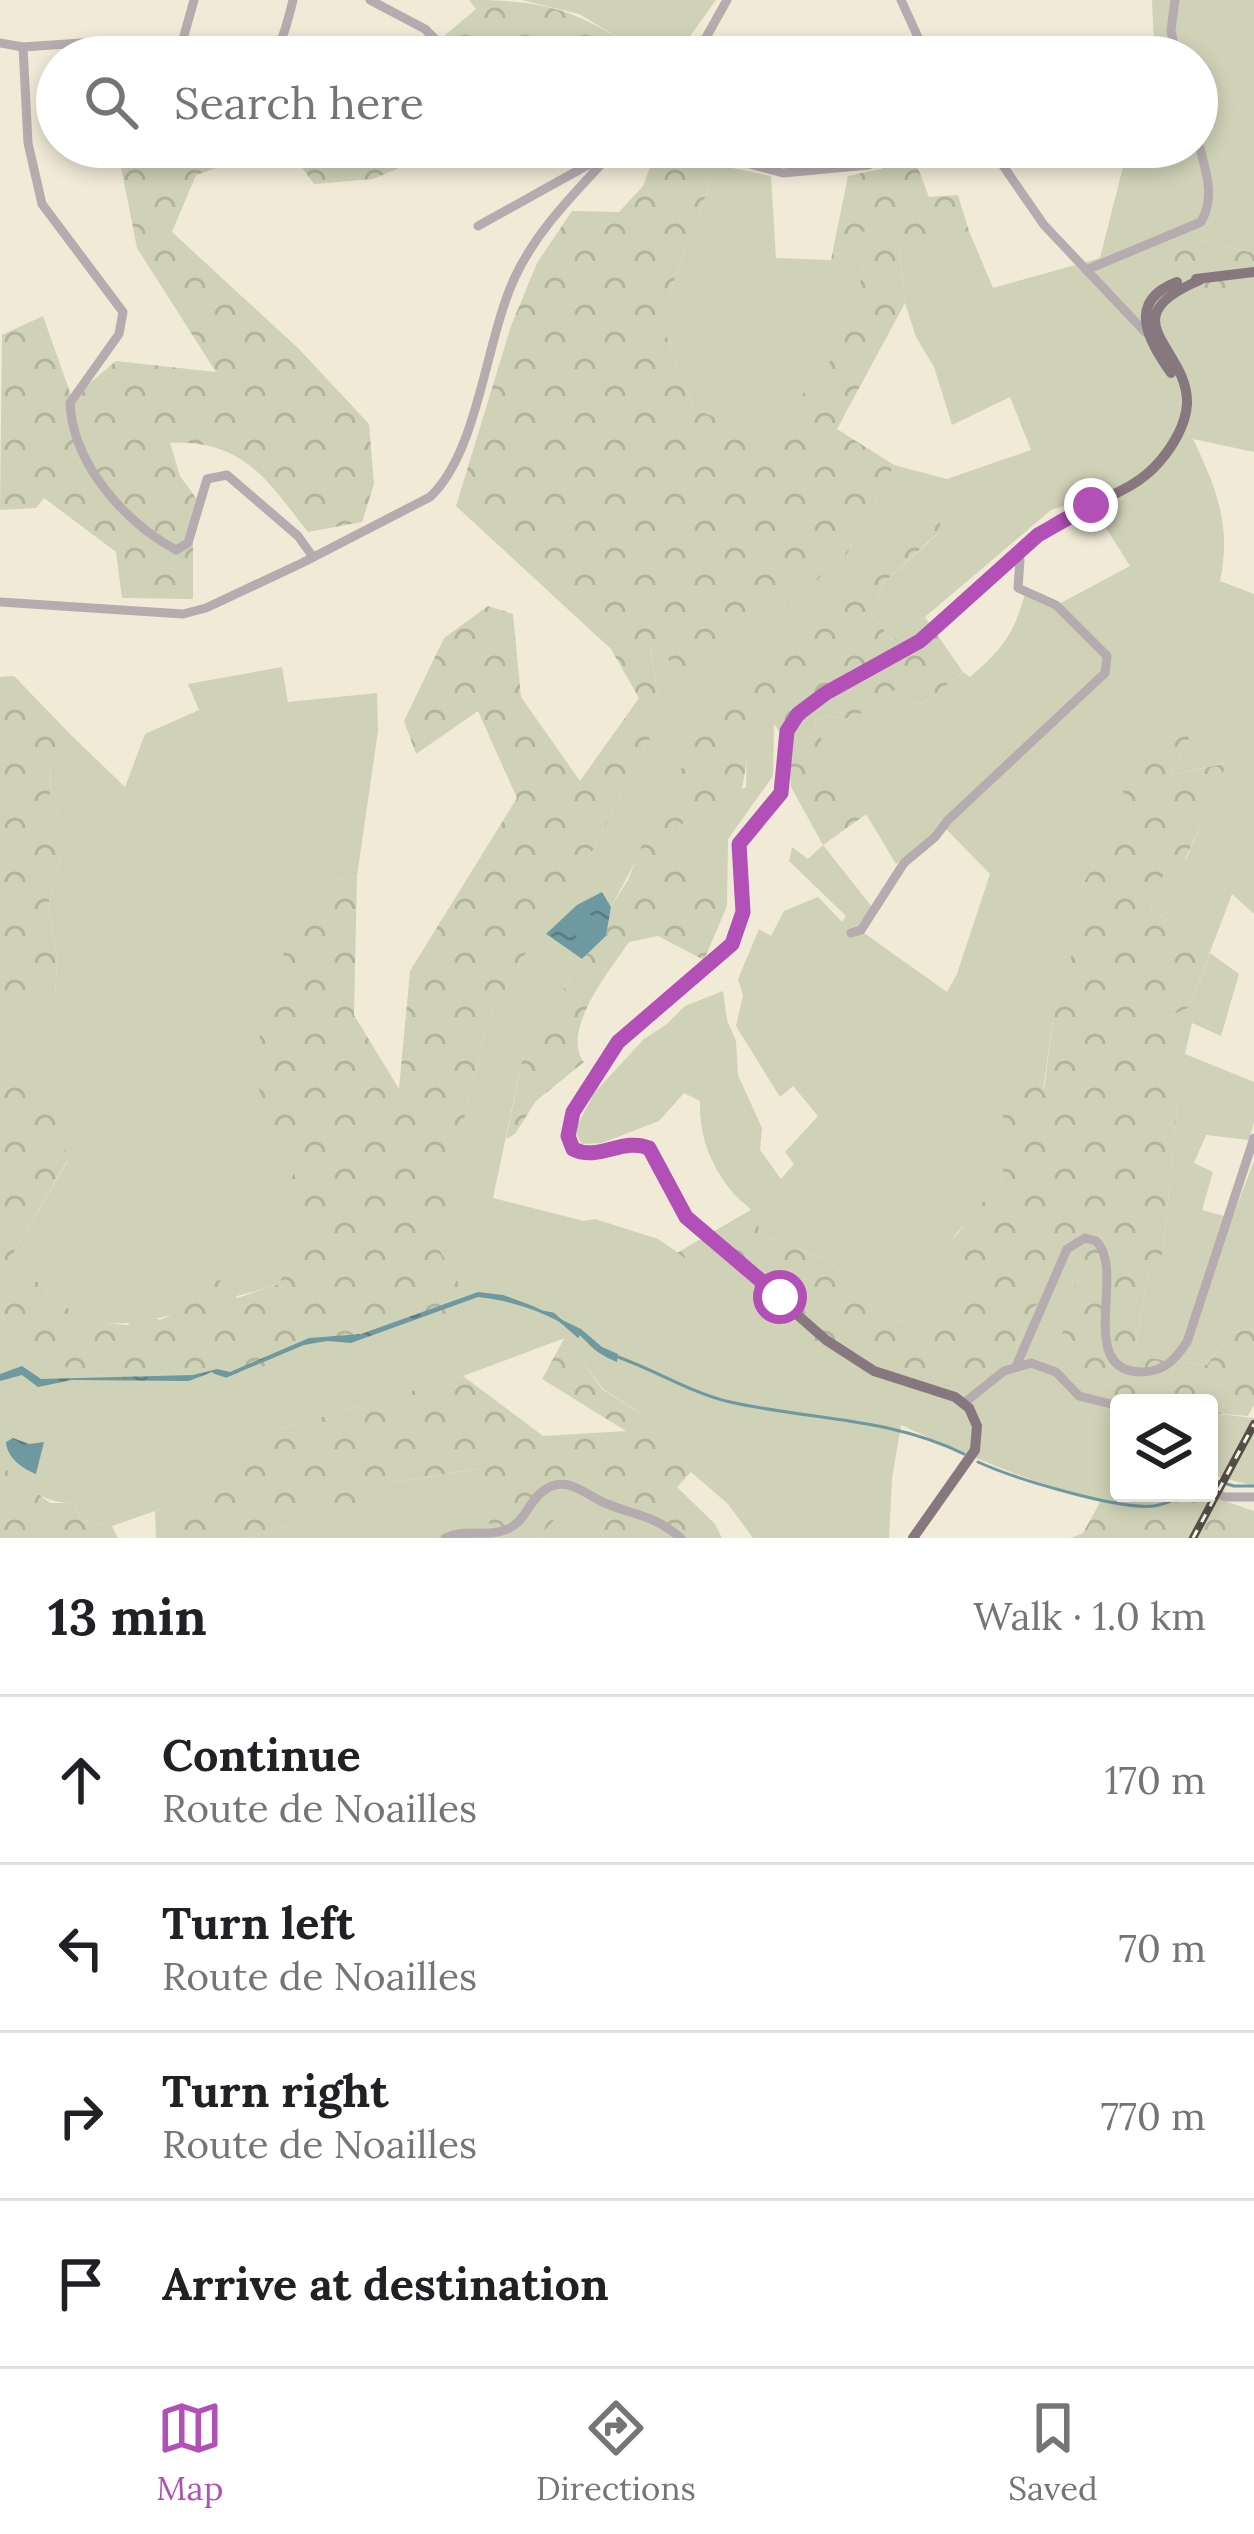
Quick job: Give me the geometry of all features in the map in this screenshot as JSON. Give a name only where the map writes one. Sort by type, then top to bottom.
[{"type":"main road","points":[[1146,319],[1165,287],[1254,272]]},
{"type":"main road","points":[[913,1538],[976,1446],[977,1426],[964,1403],[884,1376],[826,1340],[686,1217],[649,1148],[631,1144],[583,1154],[573,1149],[568,1132],[576,1104],[624,1035],[732,944],[743,912],[739,844],[781,793],[784,742],[791,722],[811,703],[920,641],[1058,520],[1121,492],[1146,476],[1169,449],[1184,416],[1186,394],[1146,319]]},
{"type":"main road","points":[[1146,319],[1179,388],[1184,416]]},
{"type":"street","points":[[184,36],[194,0]]},
{"type":"street","points":[[282,36],[293,0]]},
{"type":"street","points":[[370,0],[432,36]]},
{"type":"street","points":[[707,36],[727,0]]},
{"type":"street","points":[[901,0],[917,36]]},
{"type":"street","points":[[1172,36],[1174,0]]},
{"type":"street","points":[[0,44],[36,46]]},
{"type":"street","points":[[23,47],[28,142],[43,204],[123,312],[119,334],[70,403],[70,416],[91,465],[112,499],[155,539],[176,550],[188,543],[206,479],[227,475],[298,536],[313,557]]},
{"type":"street","points":[[478,226],[582,168]]},
{"type":"street","points":[[0,602],[183,614],[206,608],[400,514],[446,482],[460,456],[490,345],[515,276],[543,230],[599,168]]},
{"type":"street","points":[[764,168],[783,173],[836,168]]},
{"type":"street","points":[[1005,168],[1044,225],[1085,270],[1124,308],[1146,319]]},
{"type":"street","points":[[1085,270],[1201,222],[1211,192],[1205,168]]},
{"type":"street","points":[[851,934],[861,930],[904,862],[935,838],[948,820],[1105,673],[1108,664],[1102,648],[1056,605],[1018,588],[1020,560],[1015,554]]},
{"type":"street","points":[[964,1403],[1017,1364],[1067,1249],[1085,1238],[1096,1241],[1105,1255],[1107,1342],[1114,1360],[1123,1369],[1139,1372],[1170,1364],[1186,1342],[1254,1138]]},
{"type":"street","points":[[1017,1364],[1045,1366],[1079,1396],[1110,1404]]},
{"type":"street","points":[[445,1538],[464,1531],[499,1533],[514,1527],[548,1486],[568,1484],[608,1504],[642,1513],[681,1538]]},
{"type":"street","points":[[1218,1492],[1254,1497]]},
{"type":"green space","points":[[469,0],[546,6],[614,36],[444,36],[476,9]]},
{"type":"green space","points":[[522,0],[716,0],[690,36],[616,36],[579,14]]},
{"type":"green space","points":[[1152,0],[1254,0],[1254,253],[1194,239],[1154,274],[1254,307],[1254,452],[1193,439],[1220,507],[1224,542],[1220,581],[1254,594],[1254,914],[1232,894],[1213,944],[1150,910],[1170,856],[1186,860],[1225,763],[1171,775],[1193,730],[1132,807],[1074,897],[1086,911],[1054,1013],[1043,1090],[996,1077],[1006,1129],[1005,1168],[990,1198],[951,1244],[949,1258],[967,1299],[952,1326],[918,1326],[878,1314],[830,1261],[760,1234],[752,1211],[730,1189],[711,1158],[700,1101],[684,1093],[659,1121],[602,1143],[582,1144],[574,1131],[595,1092],[644,1039],[685,1006],[723,991],[736,1041],[738,1075],[762,1128],[760,1150],[781,1179],[794,1164],[785,1152],[818,1116],[793,1086],[780,1097],[736,1026],[743,995],[738,979],[759,929],[771,936],[784,911],[818,897],[842,922],[846,916],[789,861],[792,847],[808,859],[823,845],[876,912],[864,933],[947,992],[990,874],[943,826],[896,864],[815,729],[816,720],[853,717],[894,690],[922,704],[963,672],[970,677],[992,657],[1007,638],[1026,590],[1059,604],[1130,566],[1087,498],[1051,510],[892,640],[871,614],[883,583],[941,531],[819,628],[776,651],[688,764],[611,907],[602,893],[547,935],[582,959],[523,1056],[493,1198],[584,1221],[595,1219],[658,1239],[792,1331],[1015,1349],[1032,1309],[1053,1291],[1068,1258],[1082,1257],[1060,1359],[1110,1396],[1110,1501],[1058,1489],[901,1425],[889,1538],[753,1538],[728,1504],[691,1472],[655,1423],[603,1389],[565,1338],[463,1376],[281,1429],[179,1501],[112,1526],[84,1521],[73,1503],[51,1500],[25,1486],[0,1465],[0,1315],[66,1365],[114,1376],[439,1249],[459,1204],[453,1180],[488,1019],[536,935],[595,847],[666,710],[658,697],[650,644],[666,651],[847,554],[894,465],[947,479],[1031,450],[1010,397],[952,425],[934,367],[916,337],[905,303],[900,249],[969,231],[993,288],[1100,258],[1123,168],[1218,168],[1218,36],[1154,36]]},
{"type":"green space","points":[[121,168],[216,168],[196,175],[172,232],[299,349],[369,424],[374,484],[362,522],[308,532],[266,480],[235,456],[217,448],[170,443],[180,476],[202,506],[193,528],[193,599],[122,598],[116,552],[44,498],[36,508],[0,510],[2,335],[43,316],[72,398],[116,361],[216,372],[137,248]]},
{"type":"green space","points":[[302,168],[399,168],[373,179],[314,184]]},
{"type":"green space","points":[[650,168],[716,168],[660,319],[694,409],[767,437],[831,360],[863,274],[868,228],[831,260],[848,176],[918,168],[929,197],[958,195],[969,231],[900,250],[905,303],[837,429],[894,465],[847,554],[695,684],[676,681],[666,651],[650,645],[658,697],[666,710],[595,847],[536,935],[488,1019],[454,1180],[460,1203],[439,1249],[474,1311],[415,1322],[359,1343],[327,1342],[234,1378],[191,1384],[76,1373],[33,1347],[0,1315],[0,1063],[55,1091],[50,1104],[62,1124],[67,1161],[14,1252],[49,1294],[90,1319],[128,1325],[138,1312],[160,1320],[177,1312],[193,1282],[227,1280],[237,1298],[279,1284],[304,1225],[284,1190],[301,1162],[276,1149],[259,1089],[260,1014],[311,884],[357,876],[354,1015],[399,1089],[410,971],[517,798],[478,711],[416,754],[404,721],[444,638],[488,606],[513,614],[521,697],[580,781],[639,698],[611,649],[456,506],[511,326],[537,263],[572,211],[619,212],[643,186]]},
{"type":"green space","points":[[716,168],[771,176],[776,258],[831,260],[869,227],[863,274],[832,360],[767,438],[694,409],[660,319]]},
{"type":"green space","points":[[1194,239],[1254,253],[1254,307],[1153,274]]},
{"type":"green space","points":[[940,522],[941,530],[883,583],[871,614],[892,640],[925,617],[963,672],[922,704],[894,690],[853,717],[816,720],[815,729],[868,813],[823,845],[791,787],[788,743],[774,724],[759,720],[735,806],[693,814],[679,827],[683,858],[727,906],[704,960],[658,936],[629,942],[583,1018],[578,1049],[584,1062],[536,1101],[515,1134],[506,1139],[523,1056],[582,959],[606,936],[611,907],[628,880],[669,777],[688,764],[696,728],[776,651],[819,628]]},
{"type":"green space","points":[[282,667],[288,702],[377,693],[378,731],[357,876],[311,884],[302,1162],[305,1225],[279,1284],[151,1320],[104,1323],[85,1318],[50,1294],[14,1252],[67,1162],[50,1104],[54,1091],[0,1063],[0,999],[55,998],[57,960],[48,905],[67,832],[50,798],[51,759],[72,736],[125,787],[145,734],[199,710],[188,684]]},
{"type":"green space","points":[[14,676],[72,736],[51,760],[50,798],[67,832],[48,905],[57,960],[55,999],[0,999],[0,677]]},
{"type":"green space","points":[[759,720],[774,723],[773,776],[728,839],[727,906],[682,858],[679,827],[692,814],[746,787],[747,741]]},
{"type":"green space","points":[[1189,721],[1193,730],[1171,775],[1227,763],[1185,860],[1170,857],[1150,910],[1213,944],[1190,1007],[1164,1019],[1177,1108],[1163,1253],[1149,1272],[1136,1341],[1148,1358],[1207,1365],[1231,1333],[1254,1328],[1254,1405],[1248,1416],[1218,1414],[1218,1394],[1110,1394],[1110,1400],[1079,1390],[1066,1377],[1060,1348],[1081,1257],[1068,1259],[1053,1291],[1032,1309],[1002,1367],[967,1390],[891,1372],[792,1331],[677,1253],[754,1208],[760,1234],[830,1261],[878,1314],[918,1326],[952,1326],[966,1299],[948,1269],[949,1244],[1002,1179],[1006,1133],[996,1076],[1044,1089],[1054,1013],[1085,911],[1074,897],[1132,807],[1111,772],[1131,748],[1158,759]]},
{"type":"green space","points":[[1210,953],[1239,974],[1221,1036],[1192,1023],[1185,1054],[1254,1082],[1254,1122],[1249,1140],[1206,1135],[1194,1163],[1213,1172],[1202,1210],[1232,1218],[1254,1161],[1254,1328],[1231,1333],[1207,1365],[1148,1358],[1136,1341],[1149,1272],[1163,1253],[1177,1108],[1164,1019],[1190,1007]]},
{"type":"green space","points":[[565,1337],[602,1389],[655,1423],[691,1472],[677,1487],[715,1524],[722,1538],[604,1538],[600,1531],[622,1504],[584,1486],[538,1538],[493,1538],[476,1469],[365,1487],[355,1505],[247,1538],[156,1538],[155,1511],[179,1501],[281,1429],[463,1376],[543,1436],[626,1431],[542,1379]]},
{"type":"green space","points":[[1218,1414],[1254,1418],[1254,1486],[1218,1476]]},
{"type":"green space","points":[[0,1465],[50,1503],[73,1503],[84,1521],[112,1526],[118,1538],[0,1538]]},
{"type":"green space","points":[[477,1469],[493,1538],[247,1538],[354,1505],[365,1487]]},
{"type":"green space","points":[[583,1485],[623,1504],[600,1531],[604,1538],[538,1538]]},
{"type":"green space","points":[[1102,1499],[1146,1504],[1218,1499],[1254,1511],[1254,1538],[1071,1538],[1083,1533]]},
{"type":"water","points":[[602,892],[611,907],[606,936],[582,959],[546,934],[577,905]]},
{"type":"water","points":[[478,1292],[503,1295],[581,1329],[618,1354],[617,1362],[549,1316],[478,1297],[351,1343],[304,1345],[230,1376],[212,1372],[189,1381],[72,1380],[38,1387],[22,1375],[0,1381],[0,1374],[22,1366],[41,1379],[193,1375],[217,1369],[230,1372],[309,1338],[361,1334]]},
{"type":"water","points":[[13,1438],[29,1444],[44,1442],[36,1474],[9,1453],[6,1442]]},
{"type":"waterway","points":[[542,1312],[553,1314],[578,1336]]},
{"type":"waterway","points":[[618,1357],[716,1398],[878,1426],[964,1454]]},
{"type":"waterway","points":[[214,1372],[226,1376],[238,1371]]},
{"type":"waterway","points":[[978,1462],[1110,1502]]},
{"type":"waterway","points":[[1218,1482],[1254,1486]]},
{"type":"waterway","points":[[1111,1502],[1137,1506],[1166,1502]]},
{"type":"railway","points":[[1193,1538],[1254,1424]]},
{"type":"route","points":[[780,1297],[686,1217],[649,1148],[631,1144],[590,1155],[573,1149],[568,1136],[576,1104],[624,1035],[732,944],[743,912],[739,844],[781,793],[791,722],[826,693],[920,641],[1038,535],[1091,505]]}]
